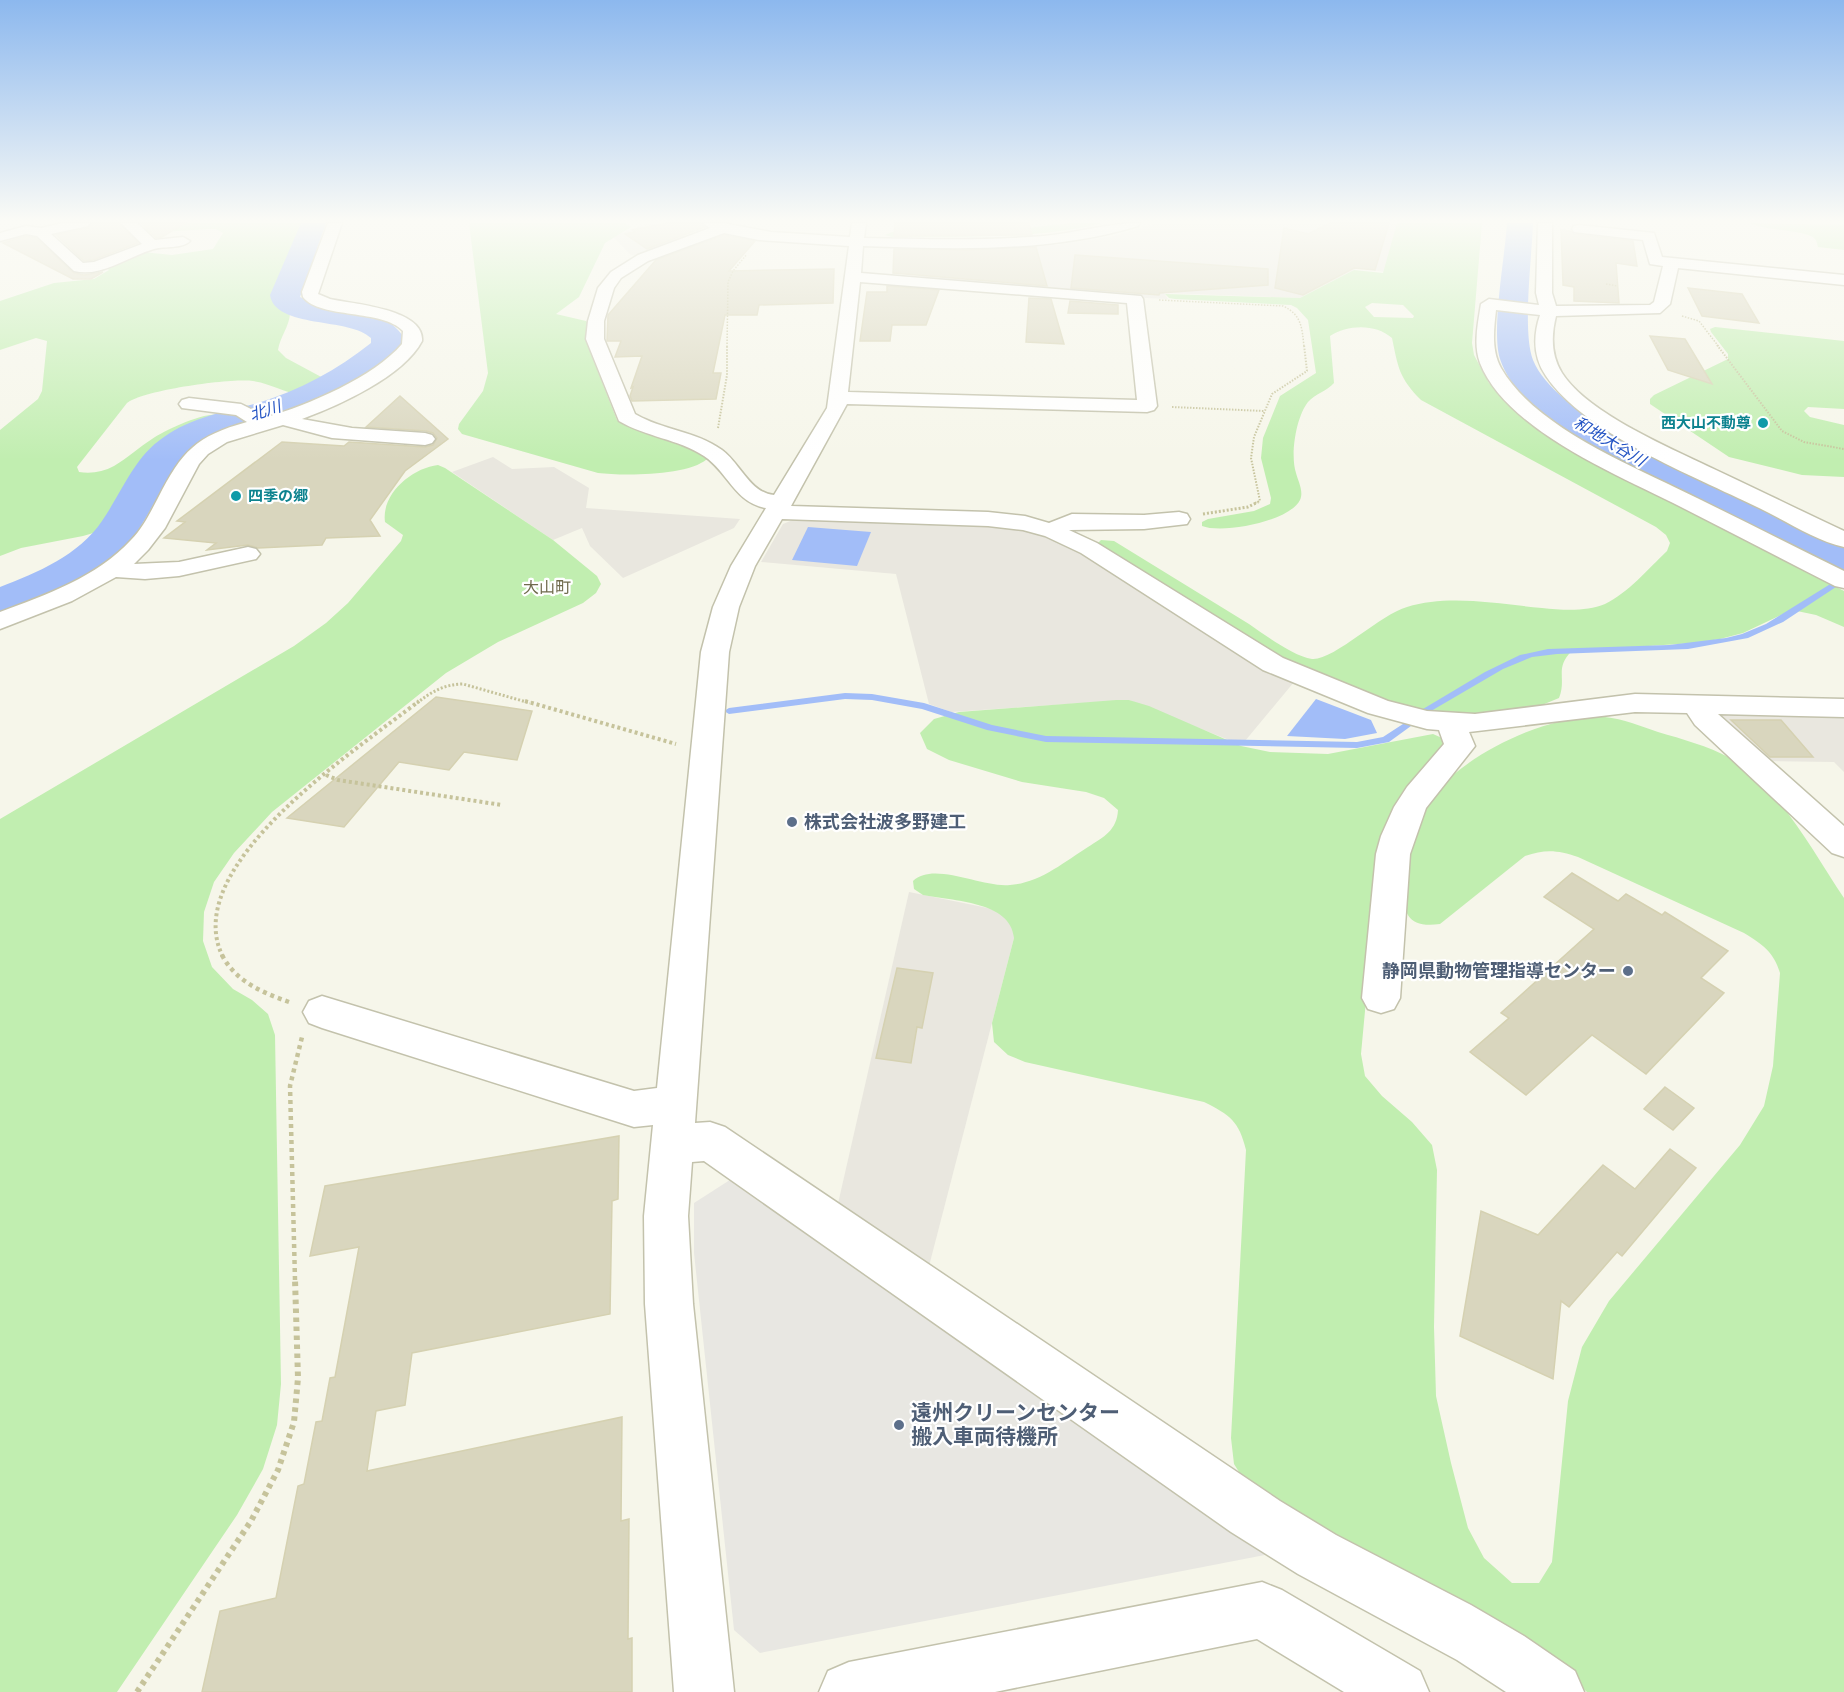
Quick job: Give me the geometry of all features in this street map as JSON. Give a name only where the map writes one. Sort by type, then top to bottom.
[{"type":"street","points":[[189,404],[256,418],[284,418],[329,401],[366,382],[400,357],[414,340],[414,332],[399,319],[323,302]]},
{"type":"street","points":[[602,302],[594,330],[597,348],[626,417],[646,428],[707,449],[720,458],[747,490],[762,501],[779,507],[988,519],[1025,523],[1053,531],[1089,548],[1255,653],[1293,674],[1394,712],[1451,723],[1497,721],[1613,705],[1695,704],[1844,708]]},
{"type":"street","points":[[704,1692],[669,1304],[666,1216],[715,652],[726,607],[743,566],[832,418],[839,398],[850,302]]},
{"type":"street","points":[[839,398],[1147,406],[1135,302]]},
{"type":"street","points":[[1544,302],[1544,341],[1547,362],[1562,385],[1591,411],[1660,452],[1844,540]]},
{"type":"street","points":[[1662,302],[1654,310],[1545,311],[1489,303],[1484,344],[1487,356],[1502,384],[1533,414],[1581,447],[1844,581]]},
{"type":"street","points":[[0,621],[68,593],[110,569],[140,544],[153,529],[196,453],[256,418]]},
{"type":"street","points":[[284,418],[293,424],[339,432],[425,439]]},
{"type":"street","points":[[1053,531],[1060,525],[1072,521],[1150,522],[1179,519]]},
{"type":"street","points":[[110,569],[127,571],[176,569],[248,554]]},
{"type":"street","points":[[1695,704],[1705,718],[1844,845]]},
{"type":"street","points":[[1381,998],[1393,854],[1398,830],[1419,790],[1460,746],[1451,723]]},
{"type":"street","points":[[322,1012],[633,1109],[710,1141],[1250,1513],[1340,1567],[1476,1637],[1554,1692]]},
{"type":"street","points":[[849,1692],[1262,1610],[1399,1692]]},
{"type":"path","points":[[707,449],[715,446],[727,375],[728,302]]},
{"type":"path","points":[[1179,519],[1248,507],[1260,501],[1251,458],[1251,447],[1264,411],[1272,394],[1307,371],[1301,320],[1292,310],[1283,306],[1198,302]]},
{"type":"path","points":[[1697,320],[1789,437],[1803,443],[1844,449]]},
{"type":"path","points":[[1147,406],[1264,411]]},
{"type":"path","points":[[137,1692],[251,1521],[278,1470],[294,1422],[297,1378],[290,1086],[303,1034],[322,1012],[272,996],[243,982],[224,961],[215,936],[215,909],[225,881],[243,854],[280,814],[431,692],[453,684],[463,684],[677,744],[707,742]]},
{"type":"path","points":[[326,775],[338,780],[502,805]]},
{"type":"shaded area","points":[[493,457],[512,469],[554,467],[589,488],[586,508],[740,519],[734,528],[623,578],[590,546],[582,528],[553,540],[452,472]]},
{"type":"shaded area","points":[[795,519],[987,524],[1022,528],[1068,543],[1294,682],[1245,741],[1229,740],[1129,700],[951,712],[929,704],[896,574],[761,562],[783,524]]},
{"type":"shaded area","points":[[1708,712],[1844,716],[1844,772],[1834,762],[1760,761]]},
{"type":"shaded area","points":[[909,892],[988,908],[1003,915],[1013,926],[1014,938],[928,1270],[837,1208]]},
{"type":"shaded area","name":"遠州クリーンセンター 搬入車両待機所","points":[[733,1178],[1270,1554],[760,1653],[734,1630],[694,1253],[694,1203]]},
{"type":"green space","points":[[0,302],[279,302],[290,314],[278,350],[286,358],[325,379],[326,383],[316,390],[298,394],[253,381],[226,381],[188,386],[136,398],[127,403],[77,467],[79,472],[97,472],[110,468],[158,435],[178,425],[210,415],[225,417],[189,433],[155,455],[107,529],[21,548],[0,556],[0,430],[38,399],[42,391],[47,341],[36,338],[0,350]]},
{"type":"green space","points":[[479,302],[572,302],[556,314],[588,323],[589,349],[617,420],[690,447],[707,459],[698,465],[671,472],[598,473],[462,434],[458,429],[459,424],[483,391],[488,373]]},
{"type":"green space","points":[[1232,302],[1475,302],[1472,343],[1474,355],[1489,383],[1521,415],[1600,466],[1844,591],[1844,627],[1816,615],[1797,611],[1783,614],[1743,633],[1720,639],[1694,643],[1572,651],[1562,668],[1559,698],[1542,705],[1470,715],[1426,712],[1404,707],[1299,668],[1098,543],[1101,540],[1114,541],[1279,644],[1296,654],[1312,659],[1332,653],[1396,611],[1423,603],[1491,602],[1558,609],[1598,607],[1622,594],[1638,580],[1667,551],[1670,543],[1666,535],[1656,527],[1421,400],[1400,372],[1392,338],[1378,330],[1361,327],[1337,332],[1330,336],[1334,383],[1308,402],[1300,417],[1295,436],[1294,465],[1300,486],[1300,500],[1283,514],[1254,524],[1224,528],[1202,526],[1202,522],[1208,519],[1254,511],[1270,504],[1271,498],[1261,458],[1263,438],[1280,396],[1316,373],[1308,320],[1291,305]],"holes":[[[1372,303],[1403,305],[1414,316],[1413,318],[1374,317],[1365,307]]]},
{"type":"green space","points":[[1715,327],[1844,341],[1844,409],[1808,407],[1804,411],[1810,417],[1844,425],[1844,477],[1802,475],[1729,457],[1650,404],[1650,399],[1654,395],[1728,359],[1728,354],[1711,332],[1710,329]]},
{"type":"green space","points":[[438,465],[553,540],[597,576],[601,584],[596,593],[583,603],[498,642],[446,673],[272,812],[234,853],[214,882],[204,912],[203,941],[212,967],[233,989],[252,1000],[268,1014],[275,1035],[281,1384],[277,1425],[263,1469],[237,1515],[117,1692],[0,1692],[0,819],[294,646],[326,623],[348,603],[401,541],[403,535],[385,522],[385,512],[393,492],[418,471]]},
{"type":"green space","points":[[1129,700],[1149,706],[1241,746],[1270,752],[1328,754],[1433,734],[1445,742],[1434,760],[1402,793],[1393,808],[1384,833],[1380,850],[1361,1054],[1365,1076],[1432,1145],[1437,1170],[1434,1327],[1436,1396],[1468,1528],[1484,1558],[1512,1583],[1539,1583],[1552,1562],[1568,1401],[1582,1347],[1609,1301],[1740,1145],[1764,1106],[1773,1066],[1780,973],[1774,959],[1766,949],[1744,933],[1578,857],[1558,852],[1545,851],[1525,856],[1440,924],[1426,925],[1417,922],[1410,918],[1404,902],[1408,849],[1416,820],[1433,794],[1452,776],[1501,744],[1555,723],[1581,718],[1605,717],[1695,743],[1730,758],[1764,785],[1794,821],[1844,898],[1844,1692],[1587,1692],[1578,1684],[1345,1546],[1246,1483],[1234,1464],[1231,1438],[1246,1150],[1240,1132],[1227,1115],[1204,1102],[1025,1062],[1008,1055],[994,1042],[992,1023],[1014,938],[1010,926],[1003,917],[992,910],[964,901],[923,895],[914,889],[913,881],[933,874],[946,874],[999,885],[1021,883],[1042,876],[1104,836],[1115,823],[1118,810],[1104,798],[1086,792],[1022,782],[949,760],[927,749],[920,733],[934,719],[959,712]]},
{"type":"water","points":[[808,527],[871,532],[857,566],[792,560]]},
{"type":"water","points":[[1316,699],[1371,720],[1377,733],[1345,739],[1287,736]]},
{"type":"building","points":[[619,302],[833,302],[759,305],[757,315],[725,315],[713,373],[721,373],[716,399],[632,401],[630,396],[633,387],[631,388],[642,356],[615,357],[621,341],[607,341],[608,315]]},
{"type":"building","points":[[866,302],[935,302],[926,325],[892,325],[890,341],[860,341]]},
{"type":"building","points":[[1029,302],[1052,302],[1064,344],[1026,342]]},
{"type":"building","points":[[1070,302],[1118,305],[1118,314],[1068,313]]},
{"type":"building","points":[[1695,302],[1747,302],[1759,323],[1702,316]]},
{"type":"building","points":[[1650,336],[1685,339],[1712,384],[1668,370]]},
{"type":"building","points":[[400,396],[448,439],[405,471],[370,520],[380,536],[326,538],[322,545],[258,548],[248,545],[207,550],[216,543],[164,538],[185,522],[177,521],[282,442],[344,446],[349,442],[425,447],[433,445],[437,438],[433,433],[426,431],[366,427]]},
{"type":"building","points":[[436,697],[532,711],[517,760],[464,752],[449,770],[399,762],[344,827],[287,818]]},
{"type":"building","points":[[1731,720],[1781,720],[1813,757],[1770,757]]},
{"type":"building","name":"静岡県動物管理指導センター","points":[[1572,873],[1618,901],[1626,894],[1662,915],[1665,912],[1728,951],[1701,978],[1724,993],[1646,1074],[1592,1035],[1526,1095],[1470,1052],[1509,1018],[1501,1013],[1594,929],[1544,897]]},
{"type":"building","points":[[897,968],[933,973],[922,1028],[917,1027],[911,1063],[876,1058]]},
{"type":"building","points":[[1665,1087],[1694,1108],[1673,1130],[1644,1109]]},
{"type":"building","points":[[619,1136],[618,1199],[612,1201],[610,1314],[412,1353],[405,1405],[376,1411],[367,1471],[622,1417],[621,1521],[629,1519],[628,1639],[632,1638],[632,1692],[202,1692],[220,1611],[276,1598],[298,1486],[304,1484],[316,1422],[322,1421],[330,1378],[335,1377],[359,1247],[310,1256],[325,1186]]},
{"type":"building","points":[[1670,1149],[1696,1168],[1622,1256],[1617,1252],[1569,1307],[1561,1301],[1553,1379],[1460,1336],[1481,1211],[1538,1235],[1603,1165],[1635,1189]]},
{"type":"waterway","name":"北川","points":[[0,603],[48,584],[92,557],[116,532],[156,465],[185,439],[207,429],[284,406],[315,393],[358,369],[384,348],[387,342],[387,336],[379,328],[367,322],[310,311],[288,302]]},
{"type":"waterway","name":"和地大谷川","points":[[1515,302],[1514,333],[1517,360],[1530,382],[1549,403],[1574,422],[1632,457],[1844,560]]},
{"type":"waterway","points":[[1428,709],[1500,667],[1531,655],[1557,651],[1688,646],[1745,636],[1780,620],[1835,585]]},
{"type":"waterway","points":[[729,711],[845,696],[872,697],[924,706],[990,728],[1046,739],[1357,745],[1386,740],[1406,726]]},
{"type":"place","name":"西大山不動尊","points":[[1763,423]]},
{"type":"place","name":"四季の郷","points":[[236,496]]},
{"type":"place","name":"株式会社波多野建工","points":[[792,822]]},
{"type":"place","name":"静岡県動物管理指導センター","points":[[1628,971]]},
{"type":"place","name":"遠州クリーンセンター 搬入車両待機所","points":[[899,1425]]},
{"type":"district","name":"大山町","points":[[547,587]]}]
